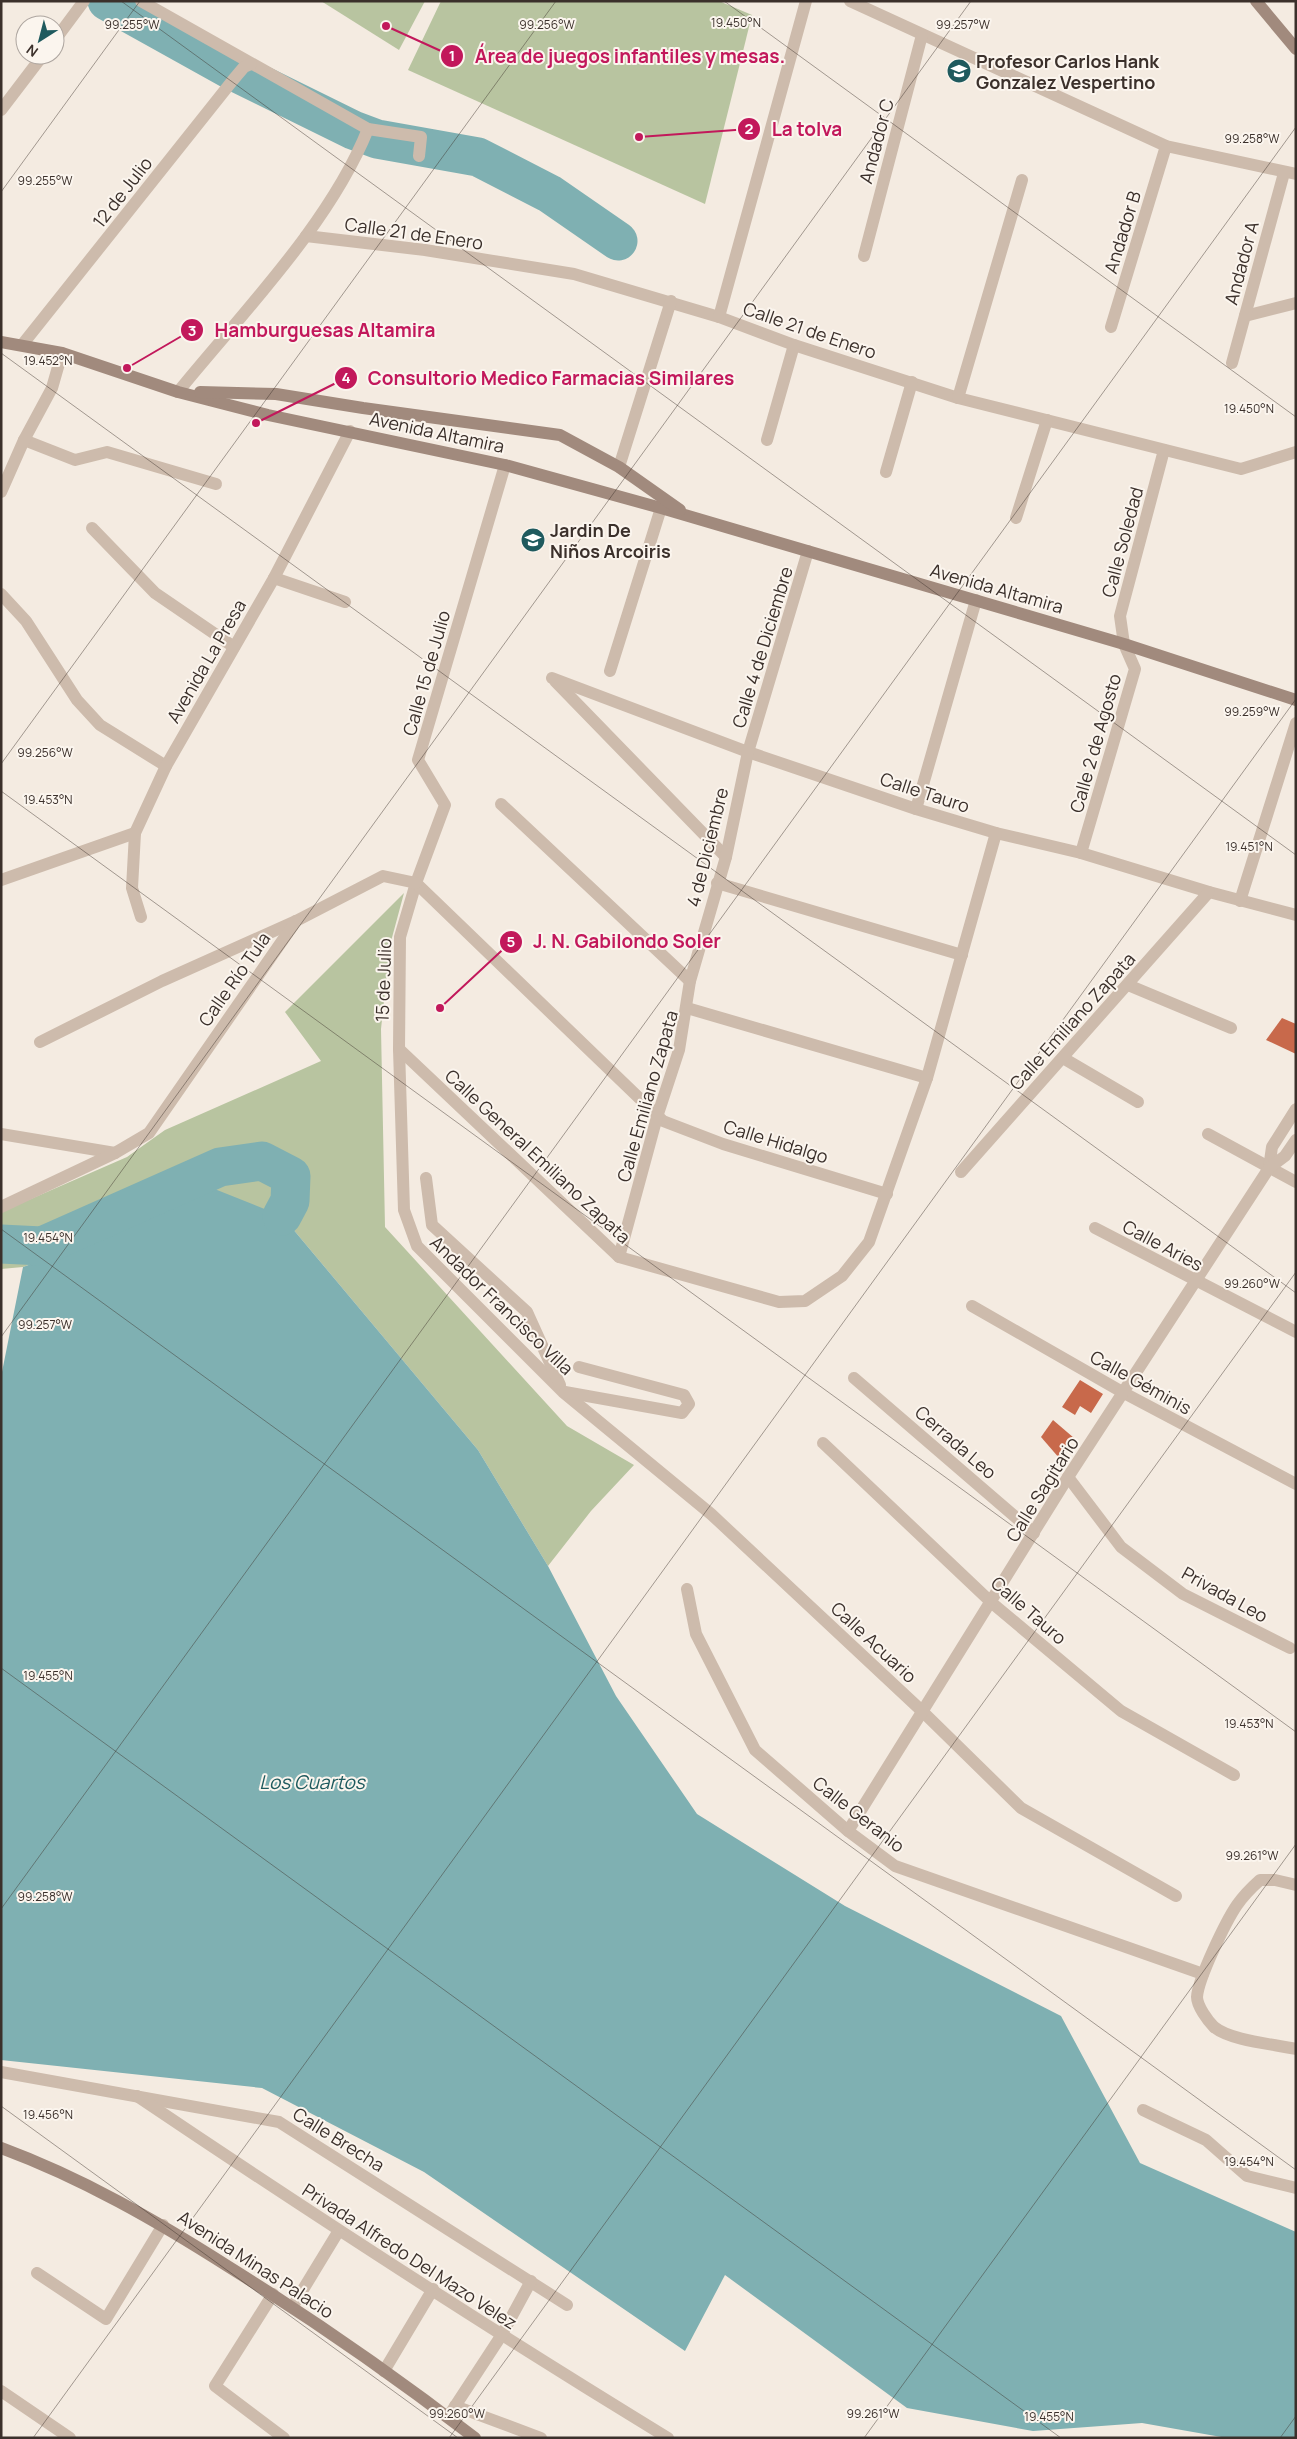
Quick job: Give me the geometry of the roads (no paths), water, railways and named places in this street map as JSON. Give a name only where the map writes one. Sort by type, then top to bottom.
[{"type":"street","points":[[65,27],[84,1]]},
{"type":"street","points":[[141,1],[247,66],[368,129],[421,137],[419,156]]},
{"type":"street","points":[[719,317],[806,1]]},
{"type":"street","points":[[850,1],[1166,146],[1290,174]]},
{"type":"street","points":[[1256,1],[1296,48]]},
{"type":"street","name":"Andador C","points":[[864,256],[922,35]]},
{"type":"street","points":[[1,110],[35,65]]},
{"type":"street","name":"12 de Julio","points":[[22,345],[247,66]]},
{"type":"street","points":[[178,392],[306,236],[357,156],[368,129]]},
{"type":"street","name":"Andador B","points":[[1111,327],[1166,146]]},
{"type":"street","name":"Andador A","points":[[1232,363],[1290,174]]},
{"type":"street","points":[[958,398],[1022,180]]},
{"type":"street","name":"Calle 21 de Enero","points":[[306,236],[426,250],[574,274],[671,301],[958,398],[1241,469],[1296,452]]},
{"type":"street","points":[[619,467],[671,301]]},
{"type":"street","points":[[1245,316],[1296,303]]},
{"type":"street","name":"Avenida Altamira","points":[[1,342],[62,353],[178,392],[268,415],[505,465],[688,515],[1124,644],[1296,700]]},
{"type":"street","points":[[767,440],[794,344]]},
{"type":"street","points":[[1,492],[24,440],[52,388],[62,353]]},
{"type":"street","points":[[886,472],[912,382]]},
{"type":"street","name":"Avenida Altamira","points":[[178,392],[276,394],[560,435],[619,467],[688,515]]},
{"type":"street","points":[[1016,518],[1047,420]]},
{"type":"street","name":"Avenida La Presa","points":[[141,917],[132,888],[135,833],[166,766],[274,578],[350,431]]},
{"type":"street","points":[[24,440],[74,460],[107,452],[216,484]]},
{"type":"street","name":"Calle Soledad","points":[[1124,644],[1120,616],[1164,450]]},
{"type":"street","name":"Calle 15 de Julio","points":[[416,883],[445,805],[418,760],[505,465]]},
{"type":"street","points":[[610,672],[662,508]]},
{"type":"street","points":[[92,528],[155,593],[234,647]]},
{"type":"street","name":"Calle 4 de Diciembre","points":[[748,752],[808,551]]},
{"type":"street","points":[[274,578],[345,602]]},
{"type":"street","points":[[1,594],[26,621],[77,700],[100,725],[166,766]]},
{"type":"street","points":[[916,809],[976,600]]},
{"type":"street","name":"Calle 2 de Agosto","points":[[1081,853],[1134,669],[1124,644]]},
{"type":"street","name":"Calle Tauro","points":[[726,857],[552,678],[748,752],[916,809],[996,833],[1081,853],[1209,892],[1296,915]]},
{"type":"street","points":[[1240,900],[1296,723]]},
{"type":"street","name":"4 de Diciembre","points":[[687,1008],[690,981],[726,857],[748,752]]},
{"type":"street","points":[[501,804],[690,981]]},
{"type":"street","points":[[1,880],[135,833]]},
{"type":"street","name":"Calle General Emiliano Zapata","points":[[399,1049],[619,1257],[779,1302],[804,1301],[842,1276],[869,1242],[927,1078],[996,833]]},
{"type":"street","name":"Calle Río Tula","points":[[1,1207],[115,1153],[149,1133],[296,921],[383,876],[416,883]]},
{"type":"street","points":[[416,883],[657,1117]]},
{"type":"street","name":"15 de Julio","points":[[399,1049],[400,937],[416,883]]},
{"type":"street","points":[[717,883],[962,955]]},
{"type":"street","name":"Calle Emiliano Zapata","points":[[961,1172],[1209,892]]},
{"type":"street","points":[[40,1042],[162,981],[296,921]]},
{"type":"street","points":[[1128,985],[1231,1028]]},
{"type":"street","name":"Calle Emiliano Zapata","points":[[619,1257],[657,1117],[679,1050],[687,1008],[927,1078]]},
{"type":"street","name":"Andador Francisco Villa","points":[[399,1049],[404,1210],[417,1246],[563,1392]]},
{"type":"street","points":[[1063,1058],[1138,1102]]},
{"type":"street","name":"Calle Sagitario","points":[[1269,1168],[1272,1148],[1296,1109]]},
{"type":"street","name":"Calle Hidalgo","points":[[657,1117],[723,1144],[887,1194]]},
{"type":"street","points":[[1,1134],[115,1153]]},
{"type":"street","points":[[1208,1134],[1296,1182]]},
{"type":"street","name":"Calle Sagitario","points":[[848,1831],[992,1603],[1068,1477],[1269,1168],[1285,1156],[1296,1140]]},
{"type":"street","name":"Andador Francisco Villa","points":[[426,1178],[432,1225],[527,1312],[563,1392]]},
{"type":"street","name":"Calle Aries","points":[[1095,1228],[1196,1282],[1296,1332]]},
{"type":"street","name":"Calle Géminis","points":[[972,1306],[1124,1393],[1296,1484]]},
{"type":"street","points":[[563,1392],[682,1413],[689,1404],[684,1395],[579,1367]]},
{"type":"street","name":"Cerrada Leo","points":[[854,1378],[1034,1533]]},
{"type":"street","name":"Calle Acuario","points":[[563,1392],[711,1514],[923,1712],[1021,1808],[1176,1896]]},
{"type":"street","name":"Calle Tauro","points":[[823,1443],[992,1603],[1121,1711],[1234,1775]]},
{"type":"street","name":"Privada Leo","points":[[1068,1477],[1121,1547],[1182,1594],[1290,1648]]},
{"type":"street","name":"Calle Geranio","points":[[687,1589],[696,1634],[755,1750],[848,1831],[895,1866],[1204,1974]]},
{"type":"street","points":[[1296,1885],[1276,1880],[1260,1880],[1247,1892],[1235,1908],[1204,1974],[1197,1998],[1203,2012],[1214,2027],[1228,2034],[1296,2048]]},
{"type":"street","name":"Calle Brecha","points":[[1,2072],[279,2122],[567,2305]]},
{"type":"street","name":"Privada Alfredo Del Mazo Velez","points":[[138,2096],[338,2232],[433,2289],[501,2336],[668,2438]]},
{"type":"street","points":[[1143,2110],[1206,2140],[1247,2176],[1296,2188]]},
{"type":"street","name":"Avenida Minas Palacio","points":[[1,2148],[45,2164],[163,2225],[293,2306],[384,2371],[451,2412],[475,2438]]},
{"type":"street","points":[[37,2273],[106,2319],[163,2225]]},
{"type":"street","points":[[293,2306],[338,2232]]},
{"type":"street","points":[[530,2281],[501,2336],[451,2412],[541,2438]]},
{"type":"street","points":[[384,2371],[433,2289]]},
{"type":"street","points":[[273,2294],[215,2386],[284,2438]]},
{"type":"street","points":[[1,2391],[70,2438]]},
{"type":"water","name":"Los Cuartos","points":[[202,1184],[282,1216],[478,1450],[548,1566],[616,1696],[697,1814],[845,1906],[1061,2016],[1140,2163],[1296,2232],[1296,2438],[1227,2438],[1142,2423],[1033,2431],[907,2408],[725,2275],[685,2351],[424,2172],[262,2088],[1,2060],[1,1377],[23,1267],[67,1251],[145,1209]]},
{"type":"waterway","points":[[107,1],[231,70],[353,130],[377,139],[478,157],[550,194],[618,241]]},
{"type":"waterway","points":[[1,1244],[42,1246],[220,1167],[262,1161],[291,1176],[290,1201],[282,1216]]},
{"type":"place","name":"Área de juegos infantiles y mesas.","points":[[386,26]]},
{"type":"place","name":"Profesor Carlos Hank Gonzalez Vespertino","points":[[959,71]]},
{"type":"place","name":"La tolva","points":[[639,137]]},
{"type":"place","name":"Hamburguesas Altamira","points":[[127,368]]},
{"type":"place","name":"Consultorio Medico Farmacias Similares","points":[[256,423]]},
{"type":"place","name":"Jardin De Niños Arcoiris","points":[[533,540]]},
{"type":"place","name":"J. N. Gabilondo Soler","points":[[440,1008]]}]
